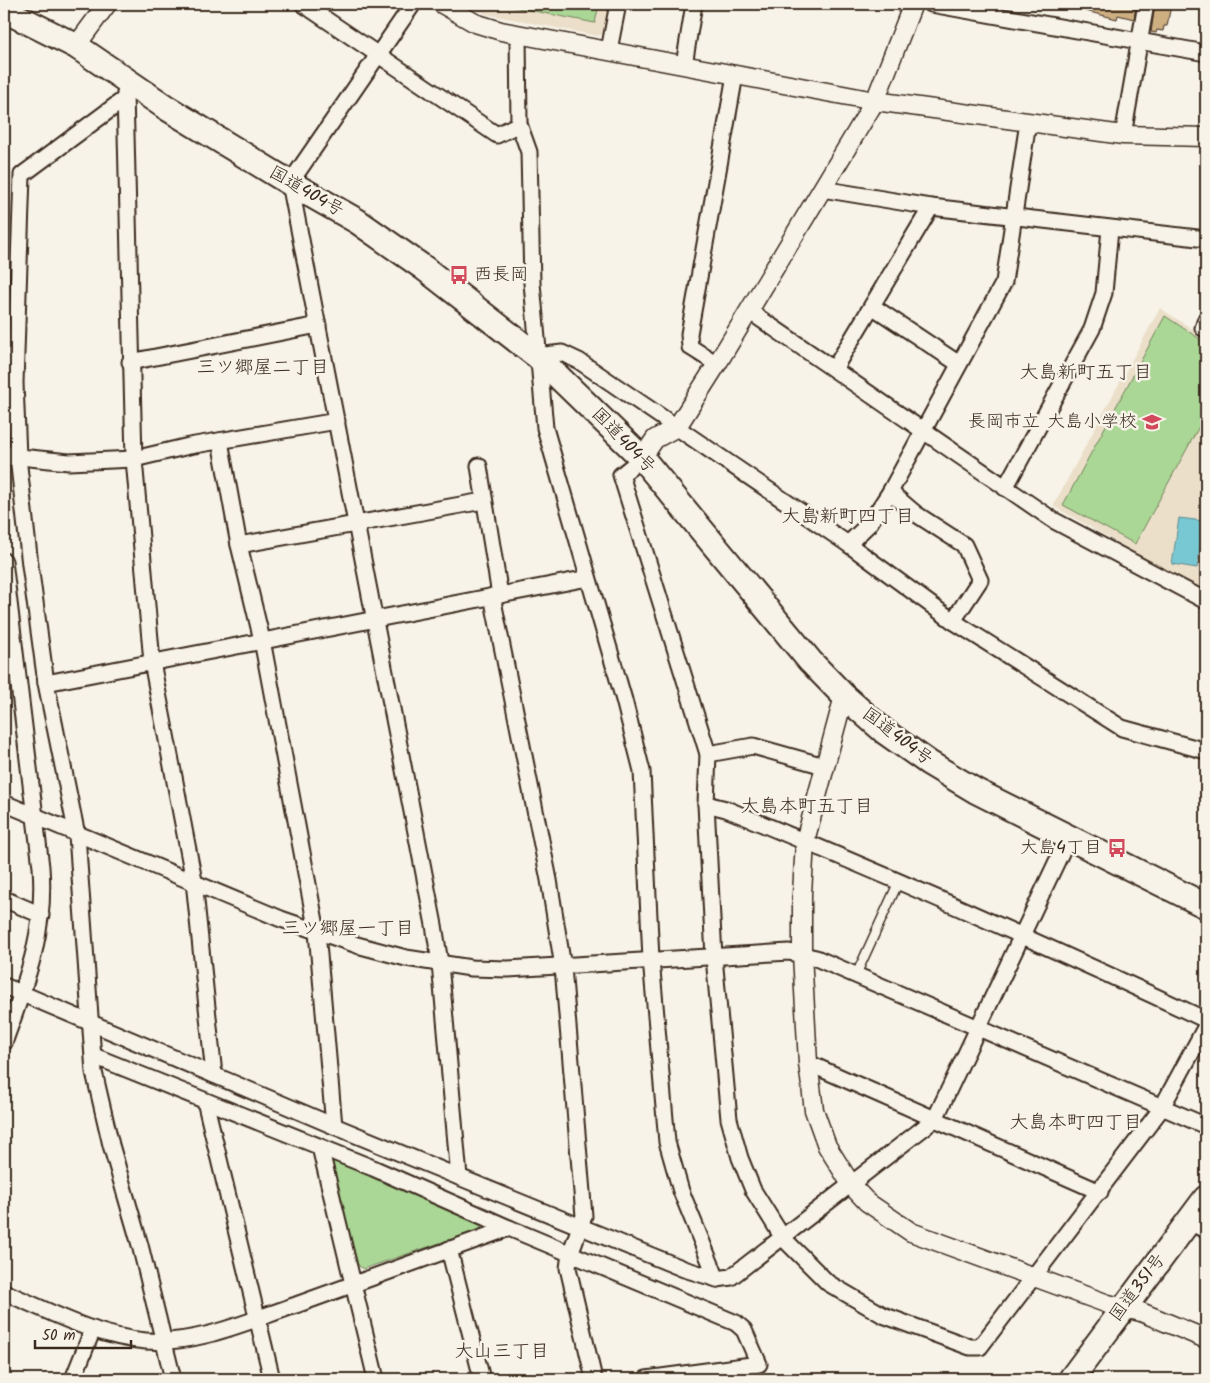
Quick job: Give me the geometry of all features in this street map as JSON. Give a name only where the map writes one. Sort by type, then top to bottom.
[{"type":"highway","name":"国道404号","points":[[4,10],[76,46],[125,90],[357,221],[424,268],[537,356],[642,458],[810,661],[844,696],[885,732],[929,763],[976,791],[1206,906]]},
{"type":"highway","name":"国道351号","points":[[1071,1379],[1124,1307],[1197,1226],[1206,1198]]},
{"type":"street","points":[[76,46],[107,4]]},
{"type":"street","points":[[303,4],[497,135],[519,124]]},
{"type":"street","points":[[413,4],[290,184],[376,620],[440,963],[459,1177]]},
{"type":"street","points":[[442,4],[487,28],[875,101],[1123,135],[1206,137]]},
{"type":"street","points":[[609,50],[618,4]]},
{"type":"street","points":[[684,65],[694,4]]},
{"type":"street","points":[[913,4],[875,101],[717,364],[677,426],[655,439],[642,458],[621,475],[708,754],[706,804],[714,957],[729,1119],[740,1158],[753,1190],[783,1238],[828,1283],[882,1315],[970,1347],[980,1348],[1100,1192],[1161,1108],[1206,1026]]},
{"type":"street","points":[[931,4],[1206,53]]},
{"type":"street","points":[[1123,135],[1146,4]]},
{"type":"street","points":[[4,24],[38,28]]},
{"type":"street","points":[[518,34],[519,124],[529,152],[532,283],[537,356],[545,428],[634,737],[642,771],[651,959],[667,1142],[681,1191],[717,1279]]},
{"type":"street","points":[[717,364],[690,347],[689,334],[736,74]]},
{"type":"street","points":[[125,90],[130,362],[134,459],[152,662],[194,881],[214,1076]]},
{"type":"street","points":[[125,90],[22,175],[11,456],[46,683],[77,835],[94,1072],[111,1145],[140,1245],[173,1379]]},
{"type":"street","points":[[848,544],[869,524],[890,492],[1004,282],[1028,122]]},
{"type":"street","points":[[822,189],[931,207],[1206,239]]},
{"type":"street","points":[[834,369],[931,207]]},
{"type":"street","points":[[1005,488],[1092,329],[1104,293],[1110,229]]},
{"type":"street","points":[[872,306],[960,364]]},
{"type":"street","points":[[749,311],[1054,520],[1206,601]]},
{"type":"street","points":[[130,362],[318,326]]},
{"type":"street","points":[[537,356],[562,353],[579,361],[848,544],[953,621],[1122,728],[1206,752]]},
{"type":"street","points":[[11,456],[69,462],[134,459],[220,441],[337,421]]},
{"type":"street","points":[[220,441],[239,545],[262,640],[317,932],[334,1126]]},
{"type":"street","points":[[479,466],[496,596],[549,880],[563,967],[584,1208],[582,1228],[570,1254],[568,1268],[594,1379]]},
{"type":"street","points":[[890,492],[916,514],[964,545],[980,580],[953,621]]},
{"type":"street","points":[[239,545],[483,501]]},
{"type":"street","points":[[4,561],[42,884],[41,915],[37,945],[22,993],[8,1019],[4,1043]]},
{"type":"street","points":[[46,683],[588,578]]},
{"type":"street","points":[[844,696],[805,841],[802,894],[802,954],[808,1063],[818,1119],[827,1146],[852,1186],[867,1202],[911,1232],[1108,1304],[1141,1312],[1206,1339]]},
{"type":"street","points":[[708,754],[753,746],[824,766]]},
{"type":"street","points":[[4,803],[77,835],[317,932],[365,948],[440,963],[508,969],[563,967],[651,959],[789,952],[802,954],[1206,1126]]},
{"type":"street","points":[[706,804],[726,808],[900,881],[1023,935],[1206,1020]]},
{"type":"street","points":[[4,986],[214,1076],[582,1228],[684,1269],[717,1279],[730,1277],[852,1186],[935,1119],[1068,838]]},
{"type":"street","points":[[4,899],[41,915]]},
{"type":"street","points":[[94,1056],[320,1147],[570,1254],[736,1322],[744,1330],[760,1364],[646,1379]]},
{"type":"street","points":[[808,1063],[1100,1192]]},
{"type":"street","points":[[205,1102],[272,1379]]},
{"type":"street","points":[[320,1147],[376,1379]]},
{"type":"street","points":[[4,1292],[94,1329],[126,1338],[164,1342],[203,1336],[258,1318],[509,1228]]},
{"type":"street","points":[[449,1249],[482,1379]]},
{"type":"street","points":[[73,1379],[94,1329]]},
{"type":"lane","points":[[856,976],[900,881]]},
{"type":"shaded area","points":[[468,4],[610,4],[604,34],[597,36],[485,14]]},
{"type":"shaded area","name":"長岡市立 大島小学校","points":[[1160,308],[1206,338],[1206,593],[1053,506]]},
{"type":"green space","points":[[498,4],[599,4],[595,23]]},
{"type":"green space","name":"長岡市立 大島小学校","points":[[1165,316],[1206,343],[1206,414],[1135,544],[1063,505]]},
{"type":"green space","points":[[328,1157],[481,1221],[481,1229],[363,1269],[358,1265]]},
{"type":"water","points":[[1179,518],[1204,521],[1197,568],[1172,564]]},
{"type":"building","points":[[1074,4],[1128,4],[1136,6],[1134,19],[1118,15],[1117,19],[1074,8]]},
{"type":"building","points":[[1155,4],[1171,5],[1167,26],[1164,26],[1163,31],[1157,30],[1156,33],[1151,32]]},
{"type":"place","name":"西長岡","points":[[459,275]]},
{"type":"place","name":"長岡市立 大島小学校","points":[[1152,422]]},
{"type":"place","name":"大島4丁目","points":[[1117,848]]},
{"type":"district","name":"三ツ郷屋二丁目","points":[[263,368]]},
{"type":"district","name":"大島新町五丁目","points":[[1086,373]]},
{"type":"district","name":"大島新町四丁目","points":[[848,517]]},
{"type":"district","name":"大島本町五丁目","points":[[807,807]]},
{"type":"district","name":"三ツ郷屋一丁目","points":[[348,929]]},
{"type":"district","name":"大島本町四丁目","points":[[1076,1123]]},
{"type":"district","name":"大山三丁目","points":[[502,1352]]}]
